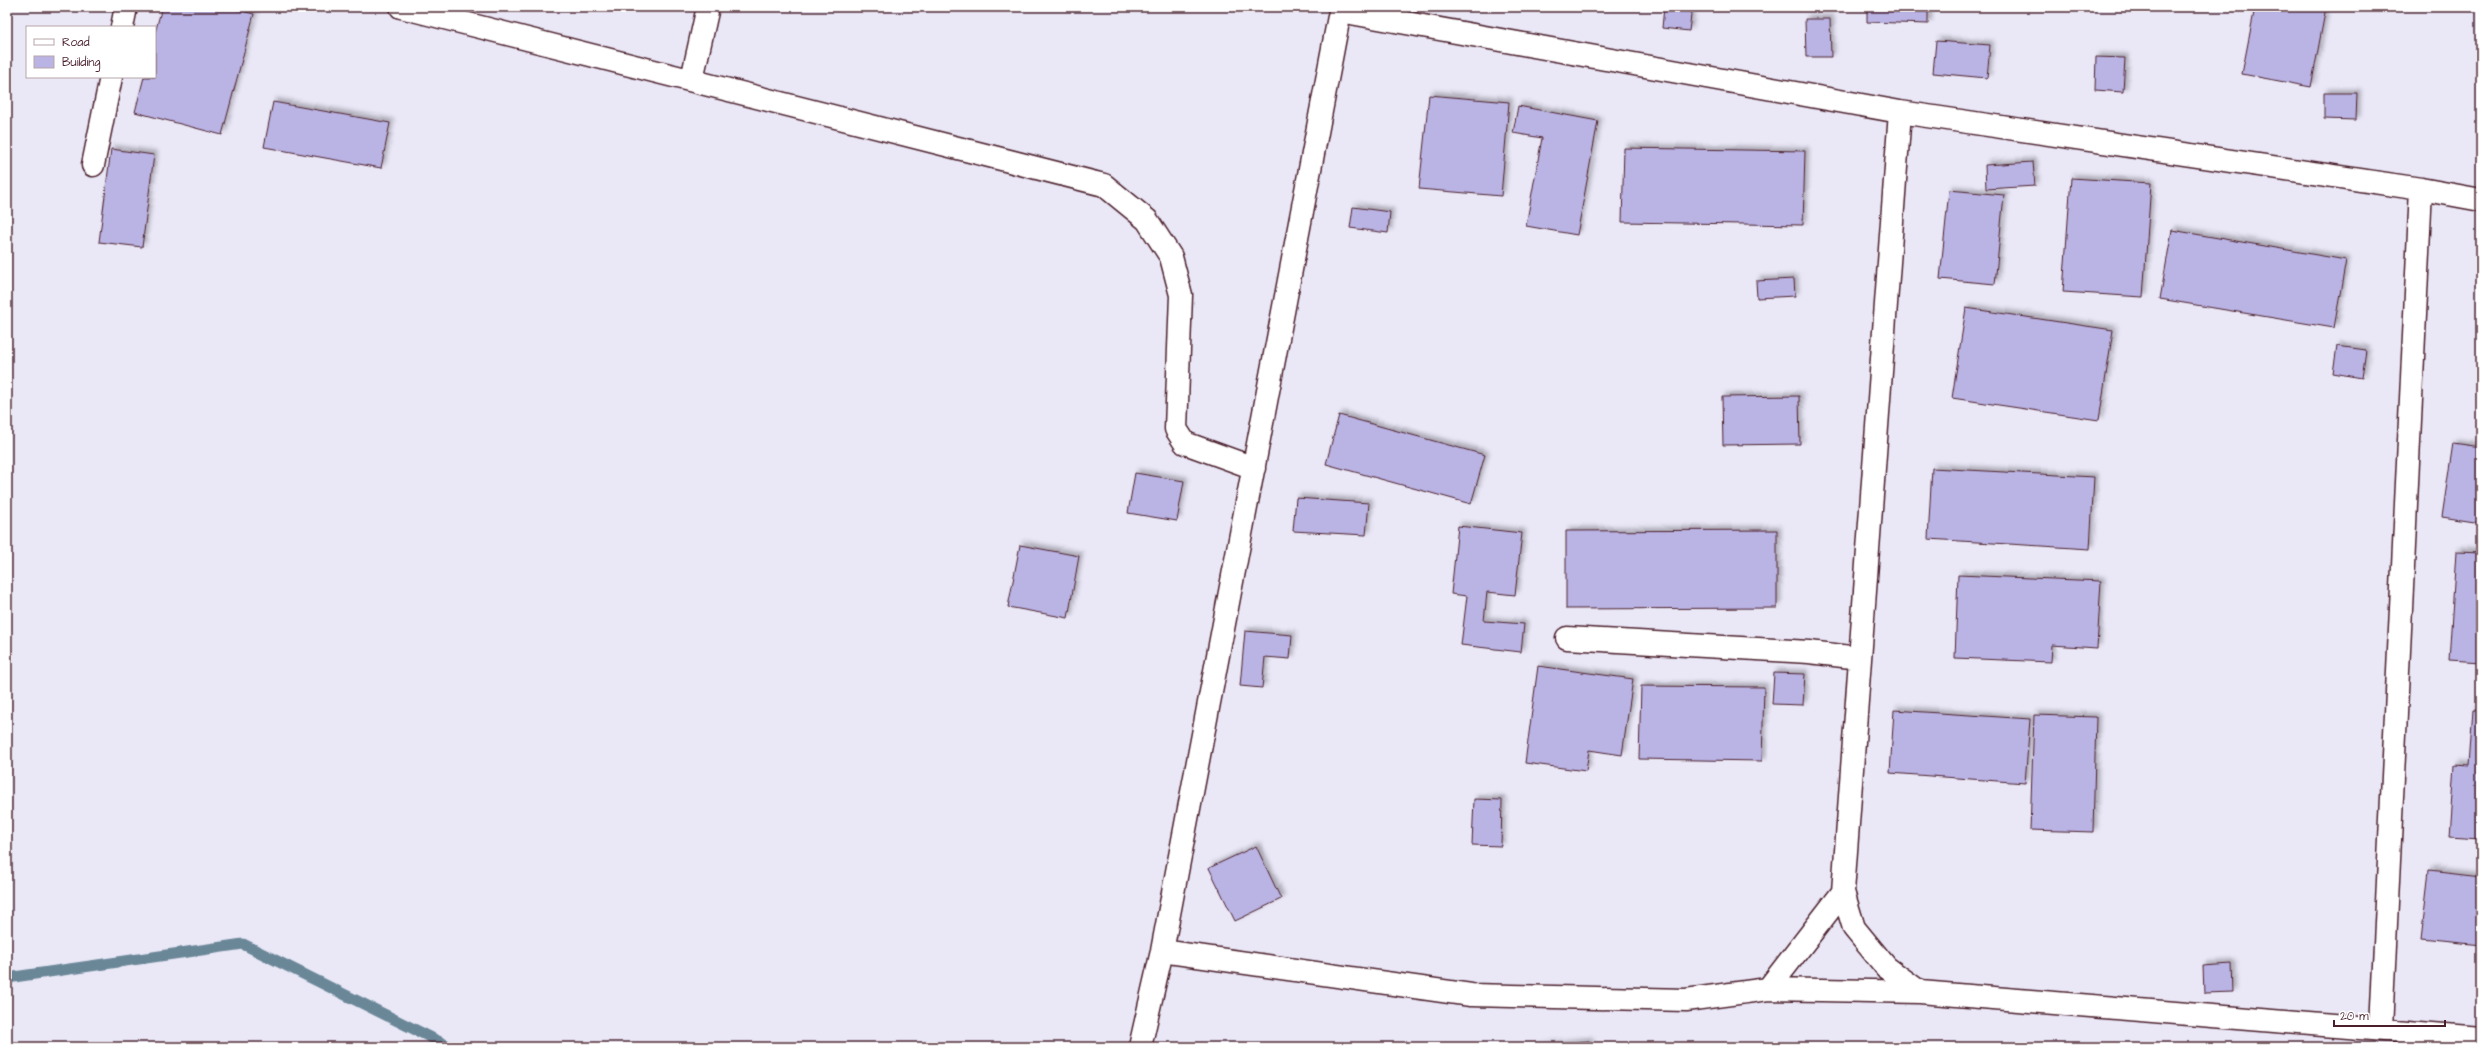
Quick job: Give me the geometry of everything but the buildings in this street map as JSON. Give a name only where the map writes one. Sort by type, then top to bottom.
[{"type":"street","points":[[122,26],[126,7]]},
{"type":"street","points":[[401,7],[1104,185],[1147,220],[1171,256],[1181,295],[1176,429],[1185,443],[1254,468]]},
{"type":"street","points":[[692,80],[708,7]]},
{"type":"street","points":[[1140,1047],[1162,951],[1341,9],[1900,112],[2421,189],[2481,200]]},
{"type":"street","points":[[92,165],[111,78]]},
{"type":"street","points":[[1900,112],[1843,892],[1854,928],[1886,967],[1920,992]]},
{"type":"street","points":[[2381,1028],[2421,189]]},
{"type":"street","points":[[1567,638],[1809,652],[1860,658]]},
{"type":"street","points":[[1768,990],[1843,892]]},
{"type":"street","points":[[1162,951],[1471,995],[1686,1000],[1768,990],[1920,992],[2381,1028],[2481,1038]]},
{"type":"waterway","points":[[7,978],[243,944],[450,1047]]}]
